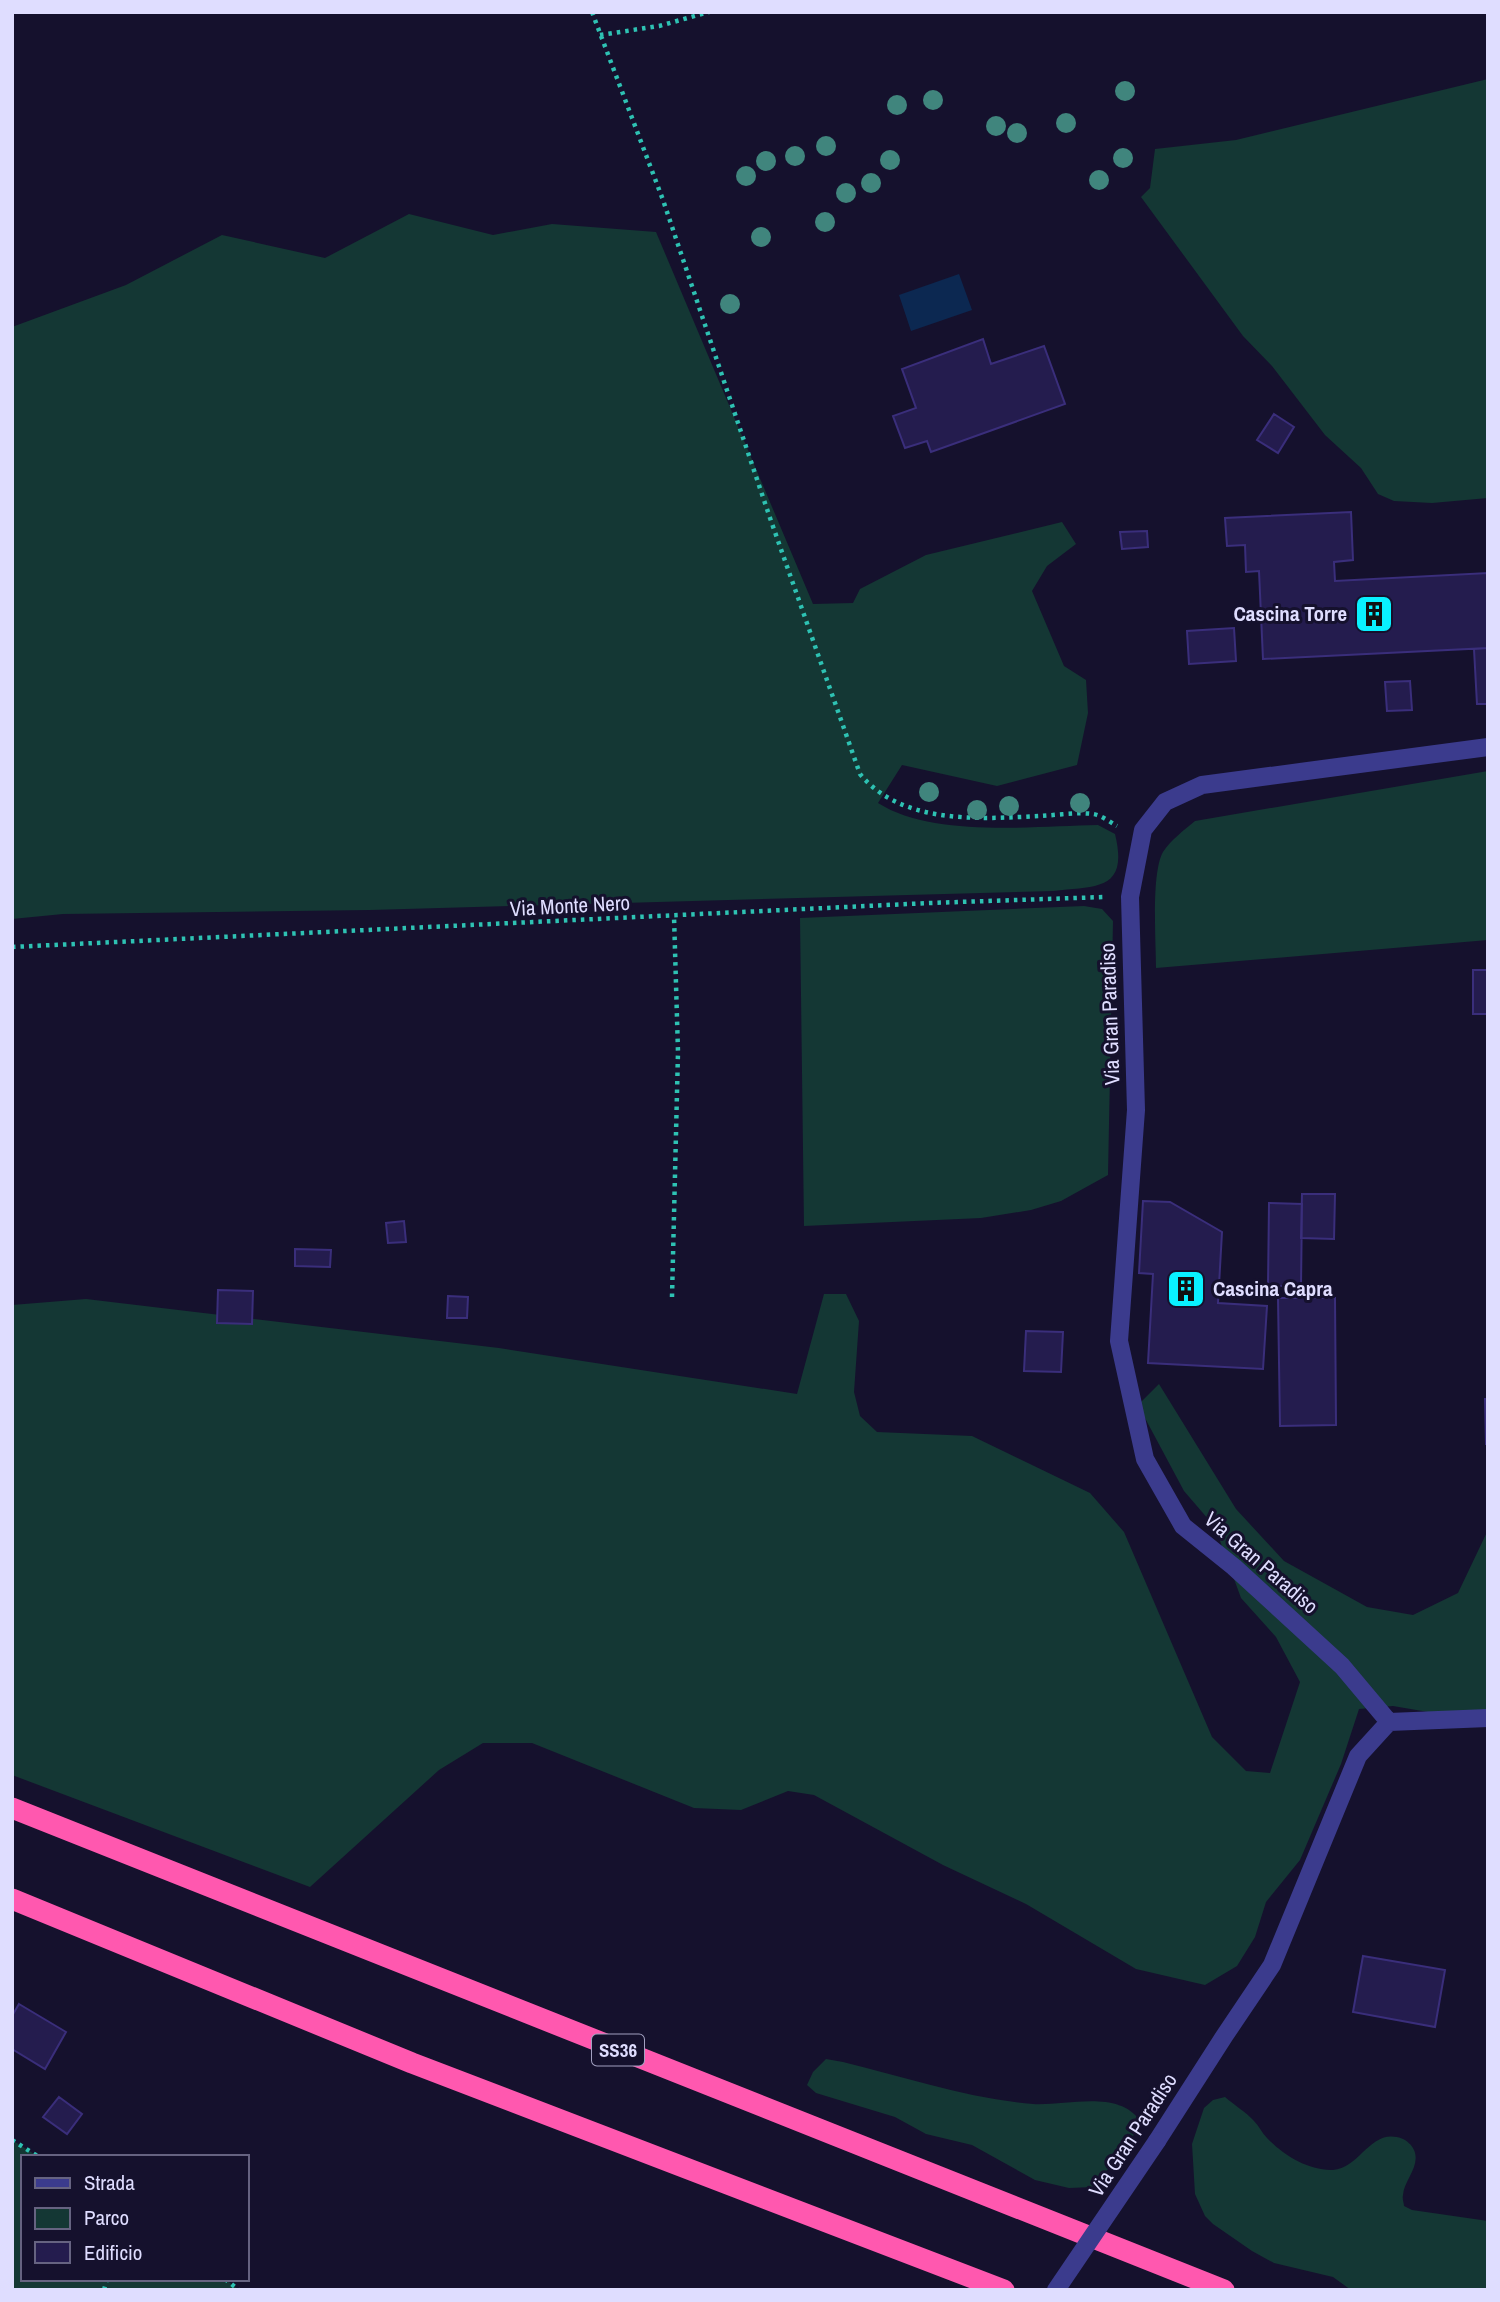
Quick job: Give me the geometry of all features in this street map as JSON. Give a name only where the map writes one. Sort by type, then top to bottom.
[{"type":"highway","name":"SS36","points":[[12,1808],[1224,2290]]},
{"type":"highway","points":[[12,1899],[412,2063],[1004,2290]]},
{"type":"street","name":"Via Gran Paradiso","points":[[1056,2290],[1272,1965],[1358,1756],[1389,1722],[1342,1666],[1234,1567],[1183,1526],[1145,1459],[1119,1341],[1136,1110],[1130,897],[1143,830],[1165,802],[1202,785],[1488,747]]},
{"type":"street","points":[[1389,1722],[1488,1718]]},
{"type":"path","points":[[592,12],[663,200],[860,774],[872,788],[895,803],[940,815],[993,818],[1096,814],[1140,843]]},
{"type":"path","points":[[600,35],[659,26],[709,12]]},
{"type":"path","name":"Via Monte Nero","points":[[12,947],[929,903],[1130,897]]},
{"type":"path","points":[[672,1297],[678,1052],[674,916]]},
{"type":"path","points":[[12,2140],[36,2155]]},
{"type":"green space","points":[[1488,79],[1488,498],[1432,503],[1394,501],[1378,494],[1361,468],[1325,435],[1272,366],[1243,336],[1141,197],[1150,188],[1155,149],[1236,140]]},
{"type":"green space","points":[[409,214],[493,235],[552,224],[656,232],[813,604],[853,603],[860,589],[926,555],[1062,522],[1076,544],[1047,566],[1032,591],[1064,666],[1086,680],[1088,713],[1077,765],[997,786],[902,765],[878,803],[901,814],[955,826],[1014,828],[1098,825],[1115,834],[1118,853],[1113,876],[1095,886],[1054,891],[370,910],[63,914],[12,919],[12,327],[126,285],[222,235],[325,258]]},
{"type":"green space","points":[[1488,771],[1488,940],[1156,968],[1155,925],[1159,862],[1170,843],[1195,821]]},
{"type":"green space","points":[[1084,906],[1102,909],[1113,921],[1108,1175],[1061,1201],[1031,1210],[981,1218],[804,1226],[800,918]]},
{"type":"green space","points":[[824,1294],[846,1294],[859,1321],[854,1392],[860,1416],[877,1432],[972,1436],[1090,1493],[1124,1532],[1212,1737],[1246,1771],[1270,1773],[1300,1682],[1276,1637],[1241,1598],[1215,1527],[1184,1491],[1138,1405],[1159,1384],[1236,1509],[1284,1561],[1367,1607],[1413,1615],[1458,1593],[1488,1530],[1488,1719],[1463,1718],[1393,1706],[1359,1709],[1341,1764],[1300,1860],[1266,1902],[1255,1937],[1237,1966],[1205,1985],[1136,1969],[1026,1904],[943,1865],[814,1795],[788,1791],[741,1810],[694,1808],[532,1743],[483,1743],[439,1770],[310,1887],[12,1775],[12,1305],[86,1299],[499,1348],[797,1394]]},
{"type":"green space","points":[[826,2059],[1009,2101],[1033,2104],[1106,2102],[1131,2111],[1140,2121],[1130,2143],[1093,2187],[1069,2188],[1035,2180],[972,2145],[926,2134],[895,2117],[816,2093],[807,2085],[813,2072]]},
{"type":"green space","points":[[1225,2097],[1251,2118],[1281,2150],[1297,2161],[1315,2168],[1343,2168],[1382,2138],[1392,2137],[1406,2141],[1416,2156],[1404,2189],[1404,2206],[1412,2210],[1488,2221],[1488,2290],[1351,2290],[1333,2277],[1274,2263],[1213,2224],[1205,2216],[1195,2194],[1192,2144],[1204,2108],[1213,2100]]},
{"type":"green space","points":[[12,2140],[36,2155],[21,2155],[21,2281],[228,2281],[239,2290],[12,2290]]},
{"type":"water","points":[[959,274],[972,310],[911,331],[899,295]]},
{"type":"building","points":[[983,339],[991,364],[1044,346],[1065,404],[931,452],[927,441],[905,448],[893,416],[916,408],[902,369]]},
{"type":"building","points":[[1274,414],[1294,427],[1278,453],[1257,440]]},
{"type":"building","name":"Cascina Torre","points":[[1351,512],[1353,560],[1334,562],[1335,581],[1488,573],[1488,648],[1263,659],[1259,571],[1246,572],[1245,545],[1227,546],[1225,518]]},
{"type":"building","points":[[1147,531],[1148,547],[1122,549],[1120,532]]},
{"type":"building","points":[[1234,628],[1236,661],[1189,664],[1187,631]]},
{"type":"building","points":[[1488,648],[1488,704],[1477,704],[1474,649]]},
{"type":"building","points":[[1410,681],[1412,710],[1387,711],[1385,682]]},
{"type":"building","points":[[1473,970],[1488,970],[1488,1014],[1473,1014]]},
{"type":"building","points":[[1302,1194],[1335,1194],[1334,1239],[1301,1238]]},
{"type":"building","name":"Cascina Capra","points":[[1143,1201],[1170,1202],[1222,1232],[1218,1303],[1267,1306],[1263,1369],[1148,1363],[1153,1274],[1139,1273]]},
{"type":"building","points":[[1269,1203],[1302,1204],[1301,1286],[1268,1286]]},
{"type":"building","points":[[404,1221],[406,1242],[388,1243],[386,1223]]},
{"type":"building","points":[[295,1249],[331,1250],[330,1267],[295,1266]]},
{"type":"building","points":[[218,1290],[253,1291],[252,1324],[217,1323]]},
{"type":"building","points":[[448,1296],[468,1297],[467,1318],[447,1318]]},
{"type":"building","points":[[1278,1298],[1335,1298],[1336,1425],[1280,1426]]},
{"type":"building","points":[[1026,1331],[1063,1332],[1061,1372],[1024,1371]]},
{"type":"building","points":[[1485,1399],[1488,1399],[1488,1444],[1486,1444]]},
{"type":"building","points":[[1363,1956],[1445,1970],[1435,2027],[1353,2012]]},
{"type":"building","points":[[19,2004],[66,2032],[45,2069],[12,2049],[12,2016]]},
{"type":"building","points":[[59,2097],[82,2114],[67,2134],[43,2117]]},
{"type":"place","name":"Cascina Torre","points":[[1374,614]]},
{"type":"place","name":"Cascina Capra","points":[[1186,1289]]}]
